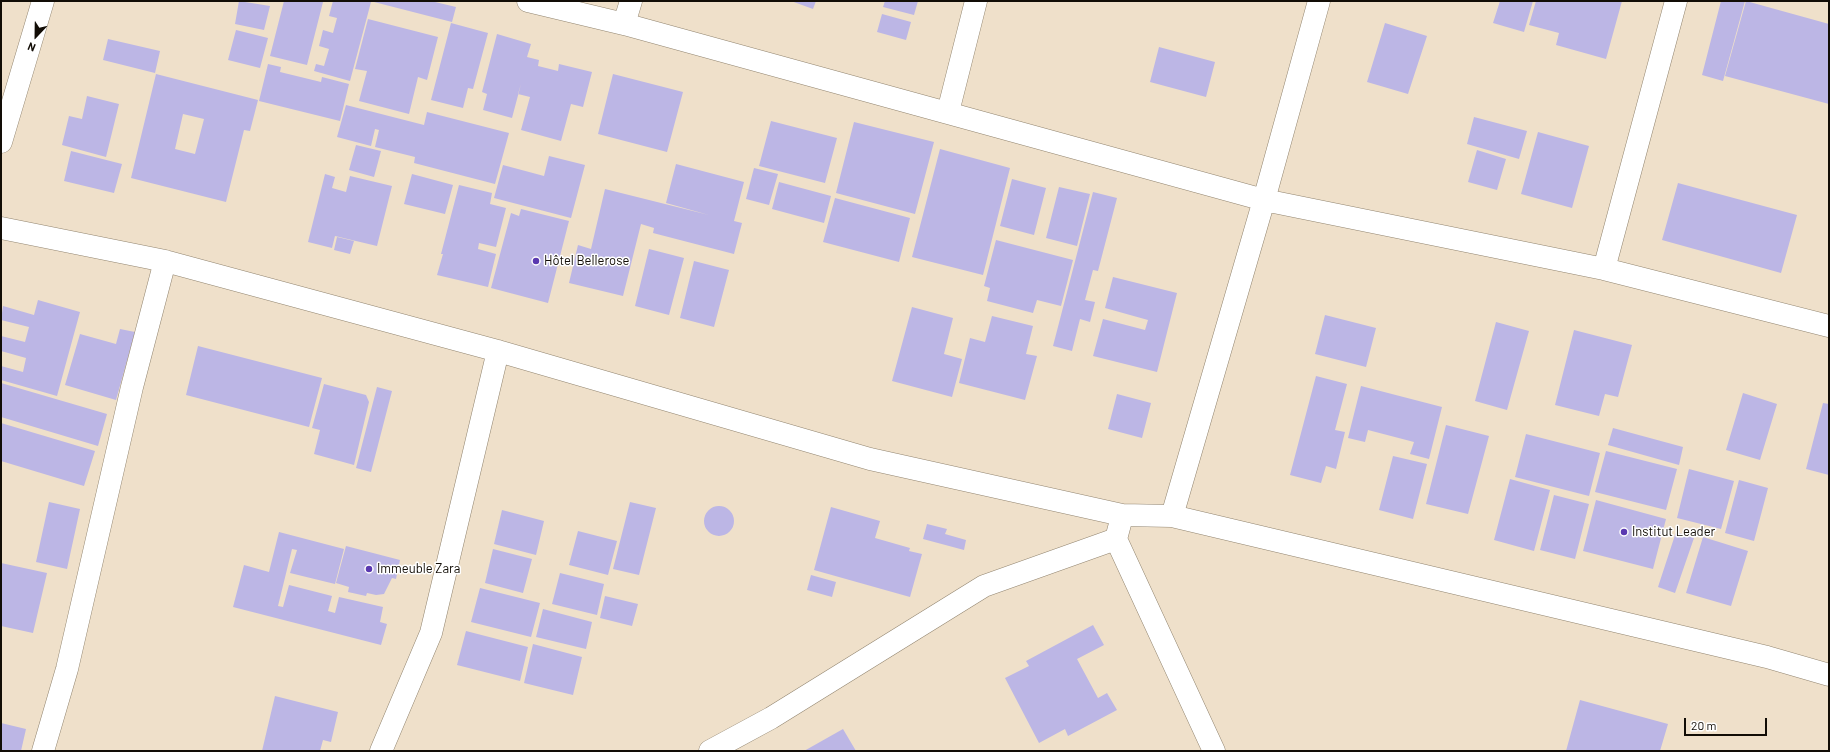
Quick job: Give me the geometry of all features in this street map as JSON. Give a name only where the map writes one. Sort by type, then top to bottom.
[{"type":"street","points":[[1,142],[43,1]]},
{"type":"street","points":[[528,1],[624,24],[1264,200],[1604,269],[1829,326]]},
{"type":"street","points":[[624,24],[631,1]]},
{"type":"street","points":[[948,112],[976,1]]},
{"type":"street","points":[[1172,516],[1264,200],[1319,1]]},
{"type":"street","points":[[1604,269],[1676,1]]},
{"type":"street","points":[[1,228],[166,261],[498,351],[870,459],[1122,515],[1172,516],[1767,657],[1829,675]]},
{"type":"street","points":[[43,751],[67,669],[132,387],[166,261]]},
{"type":"street","points":[[381,751],[431,633],[498,351]]},
{"type":"street","points":[[1122,515],[1116,539],[1214,751]]},
{"type":"street","points":[[710,751],[771,718],[984,586],[1116,539]]},
{"type":"building","points":[[239,1],[270,6],[264,30],[235,24]]},
{"type":"building","points":[[284,1],[323,2],[307,65],[270,56]]},
{"type":"building","points":[[333,1],[371,2],[350,81],[314,71],[316,64],[324,66],[329,49],[319,46],[323,30],[333,33],[337,18],[329,16]]},
{"type":"building","points":[[431,1],[456,7],[452,22],[374,2]]},
{"type":"building","points":[[791,1],[816,1],[813,9]]},
{"type":"building","points":[[885,1],[918,1],[914,15],[883,7]]},
{"type":"building","points":[[1500,1],[1533,1],[1524,32],[1493,23]]},
{"type":"building","points":[[1536,1],[1622,1],[1606,59],[1556,45],[1559,33],[1529,25]]},
{"type":"building","points":[[1721,1],[1745,1],[1723,81],[1702,75]]},
{"type":"building","points":[[1746,1],[1829,24],[1829,104],[1725,76]]},
{"type":"building","points":[[882,14],[911,22],[906,40],[877,32]]},
{"type":"building","points":[[368,19],[438,37],[427,80],[418,77],[409,114],[359,101],[367,71],[355,69]]},
{"type":"building","points":[[451,23],[488,33],[473,89],[468,88],[463,108],[431,100]]},
{"type":"building","points":[[1385,23],[1427,36],[1408,94],[1367,82]]},
{"type":"building","points":[[236,30],[268,38],[260,68],[228,60]]},
{"type":"building","points":[[497,34],[531,44],[527,57],[539,60],[538,66],[558,71],[559,64],[592,72],[583,107],[571,104],[561,141],[521,130],[530,97],[518,94],[512,118],[483,110],[487,94],[482,92]]},
{"type":"building","points":[[108,39],[160,51],[155,73],[103,60]]},
{"type":"building","points":[[1159,47],[1215,62],[1206,97],[1150,82]]},
{"type":"building","points":[[268,64],[281,67],[280,72],[321,82],[322,77],[349,84],[340,121],[259,101]]},
{"type":"building","points":[[156,74],[258,100],[250,131],[244,130],[226,202],[131,178]],"holes":[[[183,114],[204,119],[195,154],[175,149]]]},
{"type":"building","points":[[613,74],[683,92],[667,152],[598,134]]},
{"type":"building","points":[[87,96],[119,104],[106,157],[62,145],[69,116],[82,119]]},
{"type":"building","points":[[346,105],[424,125],[427,112],[509,133],[495,184],[414,163],[415,157],[375,147],[379,130],[375,129],[371,146],[337,137]]},
{"type":"building","points":[[1474,117],[1527,131],[1519,159],[1467,144]]},
{"type":"building","points":[[771,121],[837,138],[825,183],[759,166]]},
{"type":"building","points":[[854,122],[934,142],[915,214],[836,193]]},
{"type":"building","points":[[1538,132],[1589,146],[1572,208],[1521,194]]},
{"type":"building","points":[[356,145],[381,151],[374,177],[349,170]]},
{"type":"building","points":[[940,149],[1010,168],[983,275],[912,257]]},
{"type":"building","points":[[1477,150],[1506,159],[1497,190],[1468,182]]},
{"type":"building","points":[[71,151],[122,164],[114,193],[64,181]]},
{"type":"building","points":[[549,156],[585,165],[571,218],[494,198],[503,165],[544,176]]},
{"type":"building","points":[[676,164],[744,182],[734,221],[742,223],[734,254],[653,233],[654,228],[641,224],[623,296],[569,283],[578,245],[591,249],[605,189],[709,215],[666,203]]},
{"type":"building","points":[[754,168],[778,174],[769,205],[746,199]]},
{"type":"building","points":[[325,174],[335,177],[332,188],[346,192],[350,176],[392,186],[377,246],[335,236],[332,248],[308,242]]},
{"type":"building","points":[[412,174],[453,185],[445,214],[404,204]]},
{"type":"building","points":[[1012,179],[1046,188],[1034,235],[1000,226]]},
{"type":"building","points":[[779,182],[831,196],[824,223],[772,209]]},
{"type":"building","points":[[1678,183],[1797,215],[1781,273],[1662,240]]},
{"type":"building","points":[[459,185],[492,193],[490,204],[506,208],[496,247],[479,243],[478,249],[496,254],[488,287],[437,275]]},
{"type":"building","points":[[1059,187],[1090,194],[1077,246],[1046,238]]},
{"type":"building","points":[[1093,192],[1117,198],[1098,271],[1093,270],[1085,300],[1095,302],[1090,322],[1080,319],[1072,351],[1053,346]]},
{"type":"building","points":[[835,198],[910,218],[899,262],[823,242]]},
{"type":"building","points":[[521,209],[569,221],[548,303],[491,288],[511,213],[519,216]]},
{"type":"building","points":[[337,237],[354,241],[350,254],[334,250]]},
{"type":"building","points":[[996,240],[1073,260],[1061,306],[1037,300],[1033,313],[987,301],[990,288],[984,286]]},
{"type":"building","points":[[649,249],[684,258],[669,315],[635,306]]},
{"type":"building","points":[[694,261],[729,270],[714,327],[680,318]]},
{"type":"building","points":[[1113,277],[1177,293],[1157,372],[1093,356],[1103,319],[1145,330],[1148,320],[1105,308]]},
{"type":"building","points":[[38,300],[80,312],[57,396],[1,380],[1,366],[23,372],[26,358],[1,351],[1,336],[25,342],[29,327],[1,320],[3,306],[34,315]]},
{"type":"building","points":[[912,307],[953,318],[944,354],[962,359],[952,397],[892,381]]},
{"type":"building","points":[[1325,315],[1376,328],[1366,367],[1315,354]]},
{"type":"building","points":[[992,316],[1033,326],[1026,354],[1037,356],[1025,400],[959,383],[970,338],[985,342]]},
{"type":"building","points":[[1496,322],[1529,331],[1507,410],[1475,401]]},
{"type":"building","points":[[120,329],[135,332],[116,400],[65,385],[80,334],[116,344]]},
{"type":"building","points":[[1574,330],[1632,345],[1618,397],[1605,394],[1599,416],[1555,405]]},
{"type":"building","points":[[198,346],[322,378],[309,427],[186,395]]},
{"type":"building","points":[[1316,376],[1347,384],[1335,430],[1345,432],[1336,469],[1326,466],[1321,483],[1290,475]]},
{"type":"building","points":[[1,383],[107,414],[98,446],[1,417]]},
{"type":"building","points":[[324,384],[366,395],[369,402],[354,465],[314,454],[320,430],[312,428]]},
{"type":"building","points":[[1361,386],[1442,407],[1429,459],[1410,454],[1414,442],[1368,430],[1365,442],[1348,438]]},
{"type":"building","points":[[377,387],[392,391],[371,472],[356,468]]},
{"type":"building","points":[[1743,393],[1777,404],[1760,460],[1726,450]]},
{"type":"building","points":[[1117,394],[1151,403],[1142,438],[1108,429]]},
{"type":"building","points":[[1823,403],[1829,404],[1829,475],[1806,469]]},
{"type":"building","points":[[1,423],[95,451],[84,486],[1,461]]},
{"type":"building","points":[[1446,425],[1489,436],[1468,514],[1426,504]]},
{"type":"building","points":[[1613,428],[1683,447],[1679,465],[1608,445]]},
{"type":"building","points":[[1526,434],[1600,453],[1589,496],[1515,477]]},
{"type":"building","points":[[1606,451],[1677,469],[1666,510],[1595,492]]},
{"type":"building","points":[[1393,456],[1427,464],[1413,519],[1379,510]]},
{"type":"building","points":[[1689,469],[1734,481],[1721,529],[1677,518]]},
{"type":"building","points":[[1510,479],[1550,490],[1534,551],[1494,540]]},
{"type":"building","points":[[1739,480],[1768,488],[1754,541],[1725,533]]},
{"type":"building","points":[[1554,495],[1589,504],[1575,559],[1540,550]]},
{"type":"building","points":[[1596,500],[1666,519],[1653,569],[1583,551]]},
{"type":"building","points":[[49,502],[80,509],[67,569],[36,562]]},
{"type":"building","points":[[630,502],[656,508],[639,575],[613,569]]},
{"type":"building","points":[[719,506],[725,507],[733,515],[733,527],[725,535],[719,536],[713,535],[705,527],[704,521],[705,515],[713,507]]},
{"type":"building","points":[[831,507],[880,521],[875,538],[910,548],[909,551],[922,554],[910,597],[814,570]]},
{"type":"building","points":[[502,510],[544,521],[536,555],[494,544]]},
{"type":"building","points":[[927,524],[947,529],[945,534],[966,540],[964,550],[923,539]]},
{"type":"building","points":[[578,531],[617,541],[608,575],[569,565]]},
{"type":"building","points":[[279,532],[344,549],[335,584],[290,573],[297,550],[292,549],[278,606],[283,607],[289,585],[332,596],[328,611],[335,613],[339,597],[383,607],[380,622],[387,624],[381,645],[233,607],[244,565],[269,572]]},
{"type":"building","points":[[1676,532],[1694,538],[1675,593],[1658,587]]},
{"type":"building","points":[[1703,537],[1748,551],[1731,606],[1686,593]]},
{"type":"building","name":"Immeuble Zara","points":[[346,546],[400,560],[396,579],[392,578],[384,594],[376,595],[367,593],[366,596],[348,592],[349,587],[336,583]]},
{"type":"building","points":[[493,549],[532,559],[523,593],[485,583]]},
{"type":"building","points":[[1,563],[47,573],[33,633],[1,626]]},
{"type":"building","points":[[560,573],[604,584],[597,615],[552,604]]},
{"type":"building","points":[[811,575],[836,582],[832,597],[807,590]]},
{"type":"building","points":[[480,588],[540,603],[531,637],[471,622]]},
{"type":"building","points":[[605,596],[638,604],[632,626],[600,618]]},
{"type":"building","points":[[543,609],[592,622],[586,649],[536,637]]},
{"type":"building","points":[[1093,625],[1104,645],[1077,659],[1098,698],[1107,693],[1117,710],[1068,736],[1065,729],[1039,743],[1005,678],[1029,666],[1026,661]]},
{"type":"building","points":[[466,631],[528,647],[520,681],[457,665]]},
{"type":"building","points":[[533,644],[582,657],[573,695],[524,683]]},
{"type":"building","points":[[275,696],[338,712],[331,742],[323,740],[320,751],[262,751]]},
{"type":"building","points":[[1580,700],[1668,724],[1660,751],[1566,751]]},
{"type":"building","points":[[1,723],[26,729],[21,751],[1,751]]},
{"type":"building","points":[[843,729],[856,751],[804,751]]},
{"type":"place","name":"Hôtel Bellerose","points":[[536,261]]},
{"type":"place","name":"Institut Leader","points":[[1624,532]]},
{"type":"place","name":"Immeuble Zara","points":[[369,569]]}]
